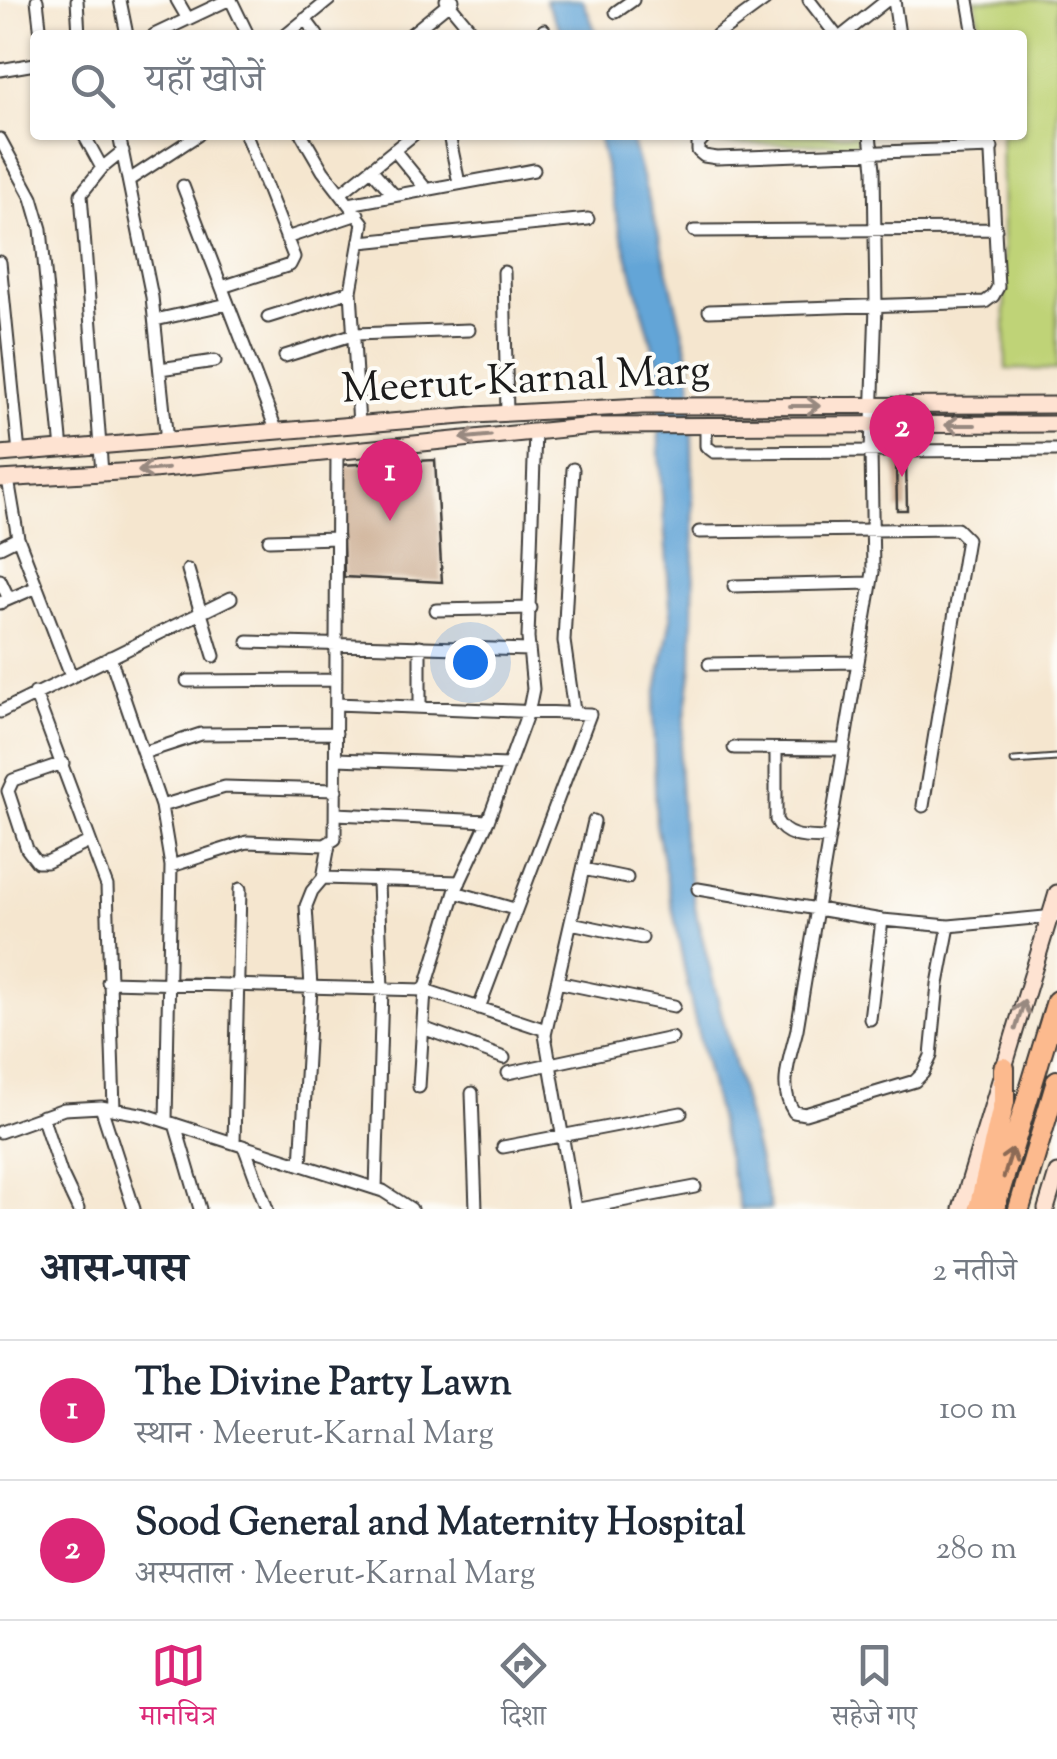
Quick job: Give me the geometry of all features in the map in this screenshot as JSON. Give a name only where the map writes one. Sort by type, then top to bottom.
[{"type":"highway","points":[[994,1209],[1057,1001]]},
{"type":"highway","points":[[979,1209],[1004,1102],[1004,1068]]},
{"type":"highway","points":[[1019,1209],[1057,1081]]},
{"type":"street","points":[[37,0],[40,30]]},
{"type":"street","points":[[77,0],[80,30]]},
{"type":"street","points":[[120,0],[126,30]]},
{"type":"street","points":[[177,0],[188,19]]},
{"type":"street","points":[[165,30],[229,0],[245,30]]},
{"type":"street","points":[[292,30],[329,0]]},
{"type":"street","points":[[616,12],[633,0]]},
{"type":"street","points":[[723,30],[764,0]]},
{"type":"street","points":[[808,0],[835,30]]},
{"type":"street","points":[[846,30],[891,0],[897,30]]},
{"type":"street","points":[[968,0],[973,30]]},
{"type":"street","points":[[416,30],[449,1],[471,30]]},
{"type":"street","points":[[305,19],[314,30]]},
{"type":"street","points":[[0,70],[30,65]]},
{"type":"street","points":[[0,139],[32,198],[42,229],[62,450]]},
{"type":"street","points":[[87,140],[102,168]]},
{"type":"street","points":[[120,140],[154,320],[167,441]]},
{"type":"street","points":[[129,180],[190,140]]},
{"type":"street","points":[[222,287],[290,265],[294,257],[248,140]]},
{"type":"street","points":[[305,140],[363,223],[351,290],[359,425]]},
{"type":"street","points":[[450,140],[459,183]]},
{"type":"street","points":[[702,140],[698,151],[717,158],[914,152],[991,142],[996,229],[998,287],[985,302],[710,311]]},
{"type":"street","points":[[871,140],[876,305],[871,584],[786,1078],[788,1103],[799,1114],[915,1081],[923,1074],[931,1056],[949,926]]},
{"type":"street","points":[[912,140],[914,152]]},
{"type":"street","points":[[349,204],[370,169],[396,143],[426,189]]},
{"type":"street","points":[[102,473],[81,200],[83,189],[123,152]]},
{"type":"street","points":[[370,169],[394,195]]},
{"type":"street","points":[[286,238],[349,204],[534,170]]},
{"type":"street","points":[[183,186],[277,432]]},
{"type":"street","points":[[361,242],[588,219]]},
{"type":"street","points":[[694,231],[996,229]]},
{"type":"street","points":[[0,262],[19,453]]},
{"type":"street","points":[[504,272],[507,414]]},
{"type":"street","points":[[268,317],[351,290]]},
{"type":"street","points":[[154,320],[228,304]]},
{"type":"street","points":[[284,356],[355,334],[469,330]]},
{"type":"street","points":[[160,369],[215,362]]},
{"type":"street","name":"Meerut-Karnal Marg","points":[[0,454],[642,406],[1057,405]]},
{"type":"street","points":[[376,448],[377,424]]},
{"type":"street","name":"Meerut-Karnal Marg","points":[[4,479],[593,426],[1057,424]]},
{"type":"street","points":[[703,426],[706,446],[714,452],[1057,450]]},
{"type":"street","points":[[419,1087],[425,990],[458,887],[488,821],[529,709],[533,674],[528,650],[535,431]]},
{"type":"street","points":[[301,1165],[312,987],[306,906],[323,878],[330,844],[336,838],[337,452]]},
{"type":"street","points":[[573,469],[564,642],[574,712]]},
{"type":"street","points":[[4,479],[18,538],[71,676]]},
{"type":"street","points":[[0,520],[15,519]]},
{"type":"street","points":[[699,532],[957,528],[967,540],[923,806]]},
{"type":"street","points":[[0,548],[18,538]]},
{"type":"street","points":[[269,540],[336,538]]},
{"type":"street","points":[[188,570],[214,656]]},
{"type":"street","points":[[0,580],[5,601],[37,587]]},
{"type":"street","points":[[734,586],[871,584]]},
{"type":"street","points":[[0,712],[231,598]]},
{"type":"street","points":[[436,610],[531,608]]},
{"type":"street","points":[[248,642],[528,650]]},
{"type":"street","points":[[420,646],[420,706]]},
{"type":"street","points":[[110,657],[162,806],[170,866],[171,1123],[200,1209]]},
{"type":"street","points":[[709,664],[858,662]]},
{"type":"street","points":[[187,681],[336,680]]},
{"type":"street","points":[[36,693],[105,878],[109,900],[108,1108],[134,1209]]},
{"type":"street","points":[[336,704],[588,712],[590,717],[479,1008]]},
{"type":"street","points":[[143,753],[201,734],[336,733]]},
{"type":"street","points":[[734,748],[844,749]]},
{"type":"street","points":[[776,750],[776,820],[781,830],[789,835],[829,838]]},
{"type":"street","points":[[336,759],[508,764]]},
{"type":"street","points":[[63,763],[10,783],[12,806],[27,848],[37,862],[47,862],[90,842]]},
{"type":"street","points":[[162,806],[225,787],[336,790]]},
{"type":"street","points":[[336,814],[488,821]]},
{"type":"street","points":[[594,820],[546,1030],[577,1209],[695,1187]]},
{"type":"street","points":[[170,866],[248,842],[330,844]]},
{"type":"street","points":[[583,869],[627,878]]},
{"type":"street","points":[[323,878],[458,887],[514,910]]},
{"type":"street","points":[[376,1189],[382,989],[378,882]]},
{"type":"street","points":[[240,888],[240,1146],[267,1209]]},
{"type":"street","points":[[698,889],[882,920],[949,926],[1054,916]]},
{"type":"street","points":[[962,1209],[1054,916],[1057,893]]},
{"type":"street","points":[[870,1019],[882,920]]},
{"type":"street","points":[[571,923],[642,938]]},
{"type":"street","points":[[108,982],[425,990],[546,1030]]},
{"type":"street","points":[[557,982],[674,1006]]},
{"type":"street","points":[[423,1028],[504,1058]]},
{"type":"street","points":[[508,1073],[672,1038]]},
{"type":"street","points":[[472,1093],[476,1209]]},
{"type":"street","points":[[0,1132],[64,1109],[108,1108],[171,1123],[376,1189],[411,1209]]},
{"type":"street","points":[[503,1148],[681,1113]]},
{"type":"street","points":[[42,1116],[78,1209]]},
{"type":"street","points":[[1046,1209],[1057,1173]]},
{"type":"lane","points":[[1014,762],[1057,758]]},
{"type":"green space","points":[[975,0],[1057,0],[1057,370],[1006,369],[1001,140],[1027,140],[1027,30],[980,30]]},
{"type":"green space","points":[[722,140],[859,140],[859,144],[717,144]]},
{"type":"water","points":[[545,0],[583,0],[595,30],[560,30]]},
{"type":"water","points":[[599,140],[631,140],[690,361],[694,562],[692,667],[679,760],[683,837],[697,917],[771,1209],[740,1209],[692,1008],[656,824],[653,711],[671,618],[659,453],[658,365]]},
{"type":"building","points":[[896,459],[906,459],[907,510],[897,510]]},
{"type":"building","points":[[435,460],[442,582],[344,577],[341,465]]},
{"type":"place","name":"Sood General and Maternity Hospital","points":[[902,477]]},
{"type":"place","name":"The Divine Party Lawn","points":[[390,521]]}]
